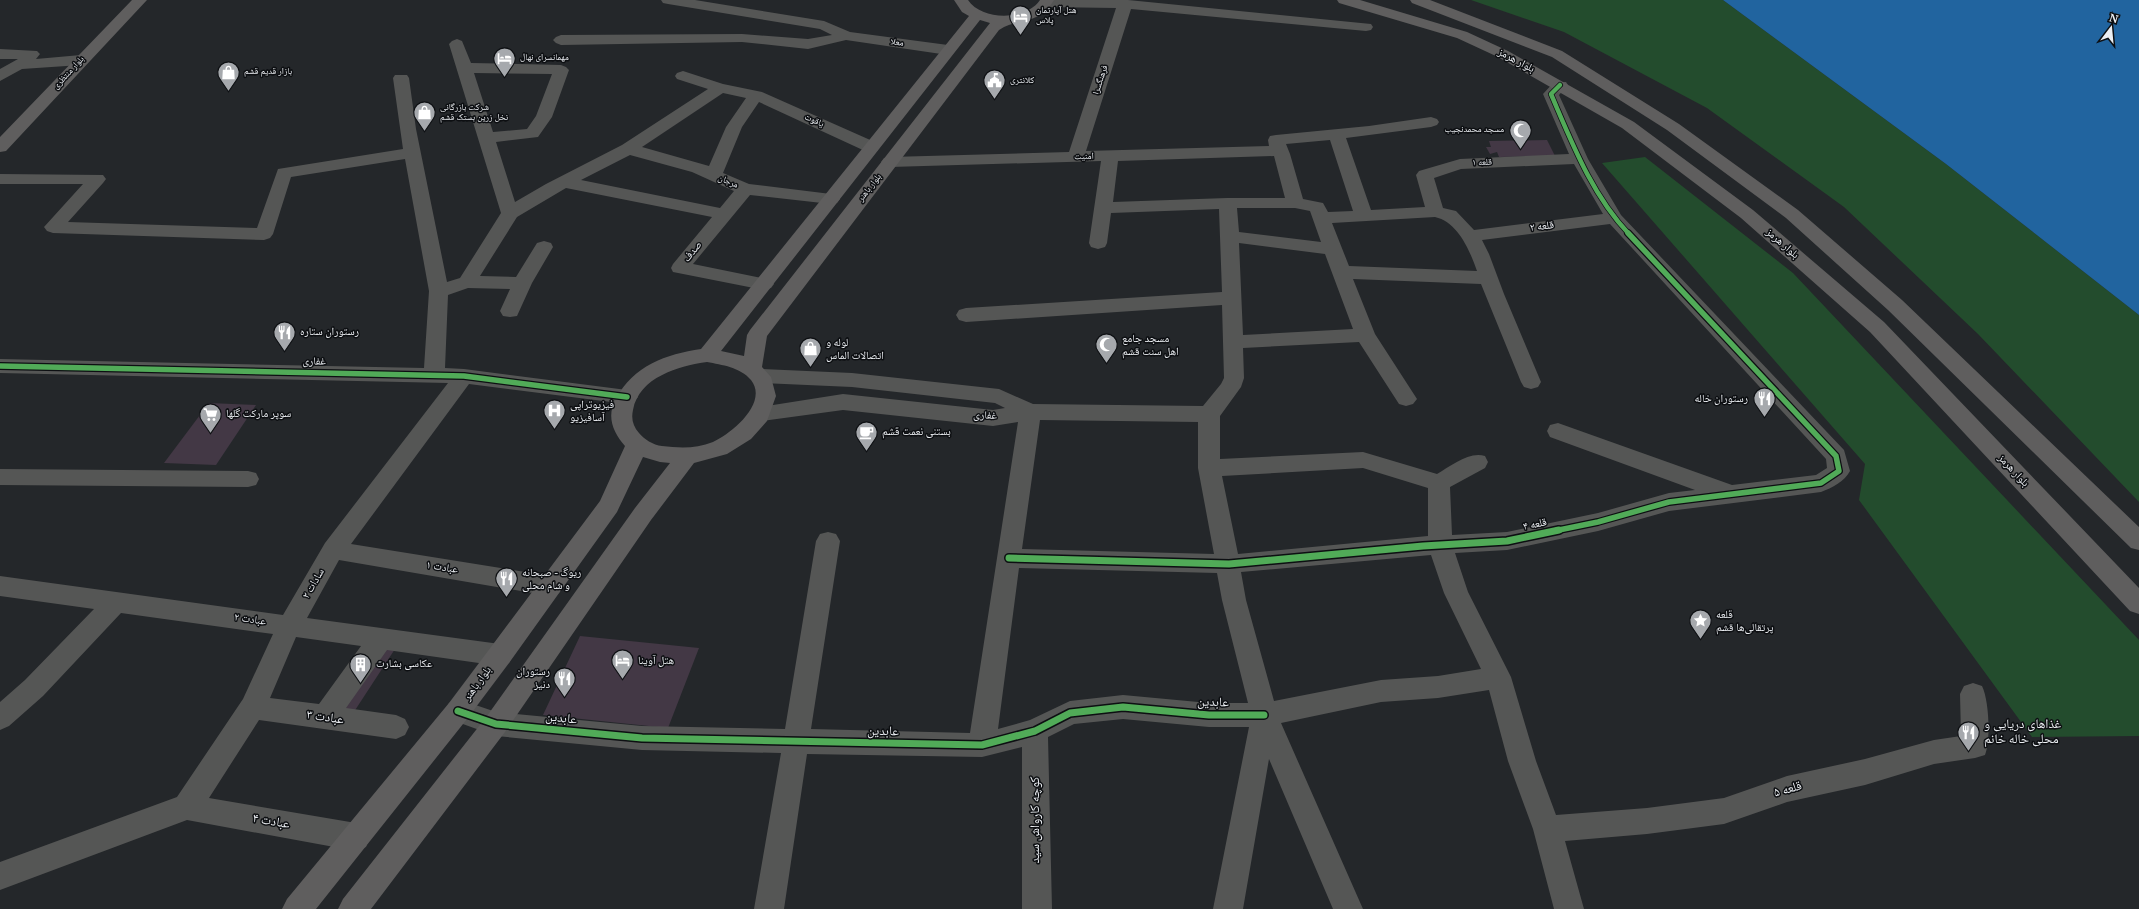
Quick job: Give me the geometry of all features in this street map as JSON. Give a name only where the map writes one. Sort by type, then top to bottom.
[{"type":"main road","name":"بلوار منتظری","points":[[0,147],[81,60],[140,0]]},
{"type":"main road","points":[[961,0],[963,6],[968,11],[977,15],[1006,19],[1027,16],[1042,8],[1046,1]]},
{"type":"main road","name":"بلوار هرمز","points":[[1344,0],[1423,22],[1462,35],[1503,54],[1628,125],[1747,214],[1877,327],[2139,604]]},
{"type":"main road","name":"بلوار هرمز","points":[[1417,0],[1557,54],[1673,127],[1792,214],[1895,305],[2139,541]]},
{"type":"main road","points":[[707,355],[977,15]]},
{"type":"main road","name":"بلوار باهنر","points":[[756,372],[757,335],[994,27],[1006,19]]},
{"type":"main road","points":[[707,355],[739,361],[756,372],[766,387],[766,400],[762,413],[754,426],[741,437],[725,446],[706,453],[687,456],[668,456],[651,452],[637,445],[627,435],[622,423],[622,410],[627,397],[637,384],[651,372],[675,361],[707,355]]},
{"type":"main road","name":"بلوار باهنر","points":[[297,909],[458,711],[500,655],[609,506],[637,445]]},
{"type":"main road","points":[[353,909],[496,724],[643,514],[687,456]]},
{"type":"street","points":[[668,0],[824,25],[846,36]]},
{"type":"street","points":[[1046,1],[1125,4],[1366,27]]},
{"type":"street","name":"فرهنگسرا","points":[[1076,157],[1125,4]]},
{"type":"street","points":[[561,40],[685,40],[742,38],[808,44],[846,36]]},
{"type":"street","name":"معلا","points":[[846,36],[948,50]]},
{"type":"street","points":[[457,44],[510,213]]},
{"type":"street","points":[[0,54],[32,54],[28,59],[0,76]]},
{"type":"street","points":[[17,65],[81,60]]},
{"type":"street","points":[[464,68],[561,70],[544,117],[532,133],[486,138]]},
{"type":"street","name":"یاقوت","points":[[683,76],[720,88],[756,95],[871,147]]},
{"type":"street","points":[[401,78],[413,153],[439,291],[434,374]]},
{"type":"street","points":[[1560,85],[1551,94],[1579,159],[1614,218]]},
{"type":"street","points":[[467,282],[510,213],[628,149],[720,88]]},
{"type":"street","points":[[713,176],[734,127],[756,95]]},
{"type":"street","points":[[1296,203],[1282,154],[1279,151],[1276,140],[1431,122]]},
{"type":"street","points":[[1336,134],[1364,216]]},
{"type":"street","name":"مرجان","points":[[628,149],[698,168],[745,189],[831,199]]},
{"type":"street","name":"امنیت","points":[[890,162],[1279,151]]},
{"type":"street","points":[[0,179],[97,179],[53,227],[264,234],[284,173],[413,153]]},
{"type":"street","points":[[1098,243],[1110,156]]},
{"type":"street","name":"قلعه ۱","points":[[1435,212],[1425,175],[1460,164],[1579,159]]},
{"type":"street","points":[[565,182],[724,214]]},
{"type":"street","name":"صدف","points":[[745,189],[680,268],[764,284]]},
{"type":"street","points":[[1103,208],[1227,203],[1296,203],[1317,207],[1365,335],[1406,399]]},
{"type":"street","points":[[1227,203],[1234,378],[1231,387],[1209,414],[1209,468],[1229,564],[1234,600],[1264,715],[1348,909]]},
{"type":"street","points":[[1320,218],[1435,212],[1450,215],[1470,236],[1480,254],[1488,278],[1531,382]]},
{"type":"street","name":"قلعه ۲","points":[[1470,236],[1614,218]]},
{"type":"street","name":"قلعه ۴","points":[[1009,558],[1229,564],[1440,545],[1507,541],[1598,522],[1669,502],[1728,493],[1821,484],[1839,471],[1836,456],[1614,218]]},
{"type":"street","points":[[1229,236],[1332,248]]},
{"type":"street","points":[[510,311],[522,284],[544,247]]},
{"type":"street","points":[[1341,272],[1488,278]]},
{"type":"street","points":[[439,291],[467,282],[522,284]]},
{"type":"street","points":[[966,315],[1231,298]]},
{"type":"street","points":[[1233,342],[1365,335]]},
{"type":"street","name":"غفاری","points":[[5,371],[434,374],[464,376],[627,397]]},
{"type":"street","points":[[756,372],[852,380],[999,396],[1030,412],[982,745]]},
{"type":"street","name":"سادات ۲","points":[[187,807],[253,707],[289,626],[333,550],[464,376]]},
{"type":"street","name":"غفاری","points":[[762,413],[843,402],[993,418],[1030,412],[1209,414]]},
{"type":"street","points":[[1558,431],[1728,493]]},
{"type":"street","points":[[1209,468],[1363,460],[1374,462],[1439,483],[1477,462]]},
{"type":"street","points":[[0,477],[248,479]]},
{"type":"street","points":[[1439,483],[1440,545],[1456,593],[1480,638],[1498,677],[1522,761],[1547,829],[1569,909]]},
{"type":"street","points":[[770,909],[828,542]]},
{"type":"street","name":"عبادت ۱","points":[[333,550],[550,586]]},
{"type":"street","name":"عبادت ۲","points":[[0,586],[500,655]]},
{"type":"street","points":[[0,718],[34,688],[116,602]]},
{"type":"street","points":[[324,718],[381,639]]},
{"type":"street","name":"عابدین","points":[[458,711],[496,724],[642,738],[982,745],[1035,731],[1070,713],[1123,707],[1209,715],[1264,715],[1381,691],[1438,687],[1498,677]]},
{"type":"street","name":"قلعه ۵","points":[[1547,829],[1647,821],[1724,811],[1787,790],[1865,772],[1934,752],[1975,746],[1973,694]]},
{"type":"street","name":"عبادت ۳","points":[[253,707],[396,727]]},
{"type":"street","points":[[1228,909],[1264,715]]},
{"type":"street","name":"کوچه کارواش سید","points":[[1035,731],[1037,909]]},
{"type":"street","points":[[0,876],[187,807]]},
{"type":"street","name":"عبادت ۴","points":[[187,807],[356,837]]},
{"type":"green space","points":[[1471,0],[1723,0],[1946,164],[2139,315],[2139,502],[1978,334],[1844,207],[1707,108],[1564,32]]},
{"type":"green space","points":[[1645,157],[1793,273],[2139,640],[2139,736],[2032,737],[1859,500],[1865,464],[1602,163]]},
{"type":"water","points":[[1723,0],[2139,0],[2139,315],[1946,164]]},
{"type":"building","name":"مسجد محمدنجیب","points":[[1547,140],[1555,156],[1499,157],[1497,152],[1490,154],[1486,147],[1491,147],[1489,141]]},
{"type":"building","name":"سوپر مارکت گلها","points":[[209,403],[256,405],[216,465],[164,463]]},
{"type":"building","name":"هتل آوینا","points":[[580,636],[699,648],[668,728],[543,715]]},
{"type":"building","name":"عکاسی بشارت","points":[[375,646],[395,649],[348,721],[324,718]]},
{"type":"cycle path","points":[[1009,558],[1229,564],[1423,546],[1507,541],[1598,522],[1669,502],[1821,483],[1839,471],[1836,456],[1614,218],[1579,159],[1551,94],[1560,85]]},
{"type":"cycle path","points":[[0,366],[464,376],[627,397]]},
{"type":"cycle path","points":[[458,711],[496,724],[642,738],[982,745],[1035,731],[1070,713],[1123,707],[1209,715],[1264,715]]},
{"type":"place","name":"هتل آپارتمان پلاس","points":[[1021,36]]},
{"type":"place","name":"مهمانسرای نهال","points":[[504,78]]},
{"type":"place","name":"بازار قدیم قشم","points":[[229,92]]},
{"type":"place","name":"کلانتری","points":[[994,100]]},
{"type":"place","name":"شرکت بازرگانی نخل زرین بستک قشم","points":[[424,132]]},
{"type":"place","name":"مسجد محمدنجیب","points":[[1520,150]]},
{"type":"place","name":"رستوران ستاره","points":[[285,352]]},
{"type":"place","name":"مسجد جامع اهل سنت قشم","points":[[1106,364]]},
{"type":"place","name":"لوله و اتصالات الماس","points":[[811,368]]},
{"type":"place","name":"رستوران خاله","points":[[1764,418]]},
{"type":"place","name":"فیزیوتراپی آسافیزیو","points":[[555,430]]},
{"type":"place","name":"سوپر مارکت گلها","points":[[211,434]]},
{"type":"place","name":"بستنی نعمت قشم","points":[[866,452]]},
{"type":"place","name":"ریوگ - صبحانه و شام محلی","points":[[507,598]]},
{"type":"place","name":"قلعه پرتقالی‌ها قشم","points":[[1701,640]]},
{"type":"place","name":"هتل آوینا","points":[[622,680]]},
{"type":"place","name":"عکاسی بشارت","points":[[360,684]]},
{"type":"place","name":"رستوران دنیز","points":[[565,698]]},
{"type":"place","name":"غذاهای دریایی و محلی خاله‌ خانم","points":[[1968,752]]}]
